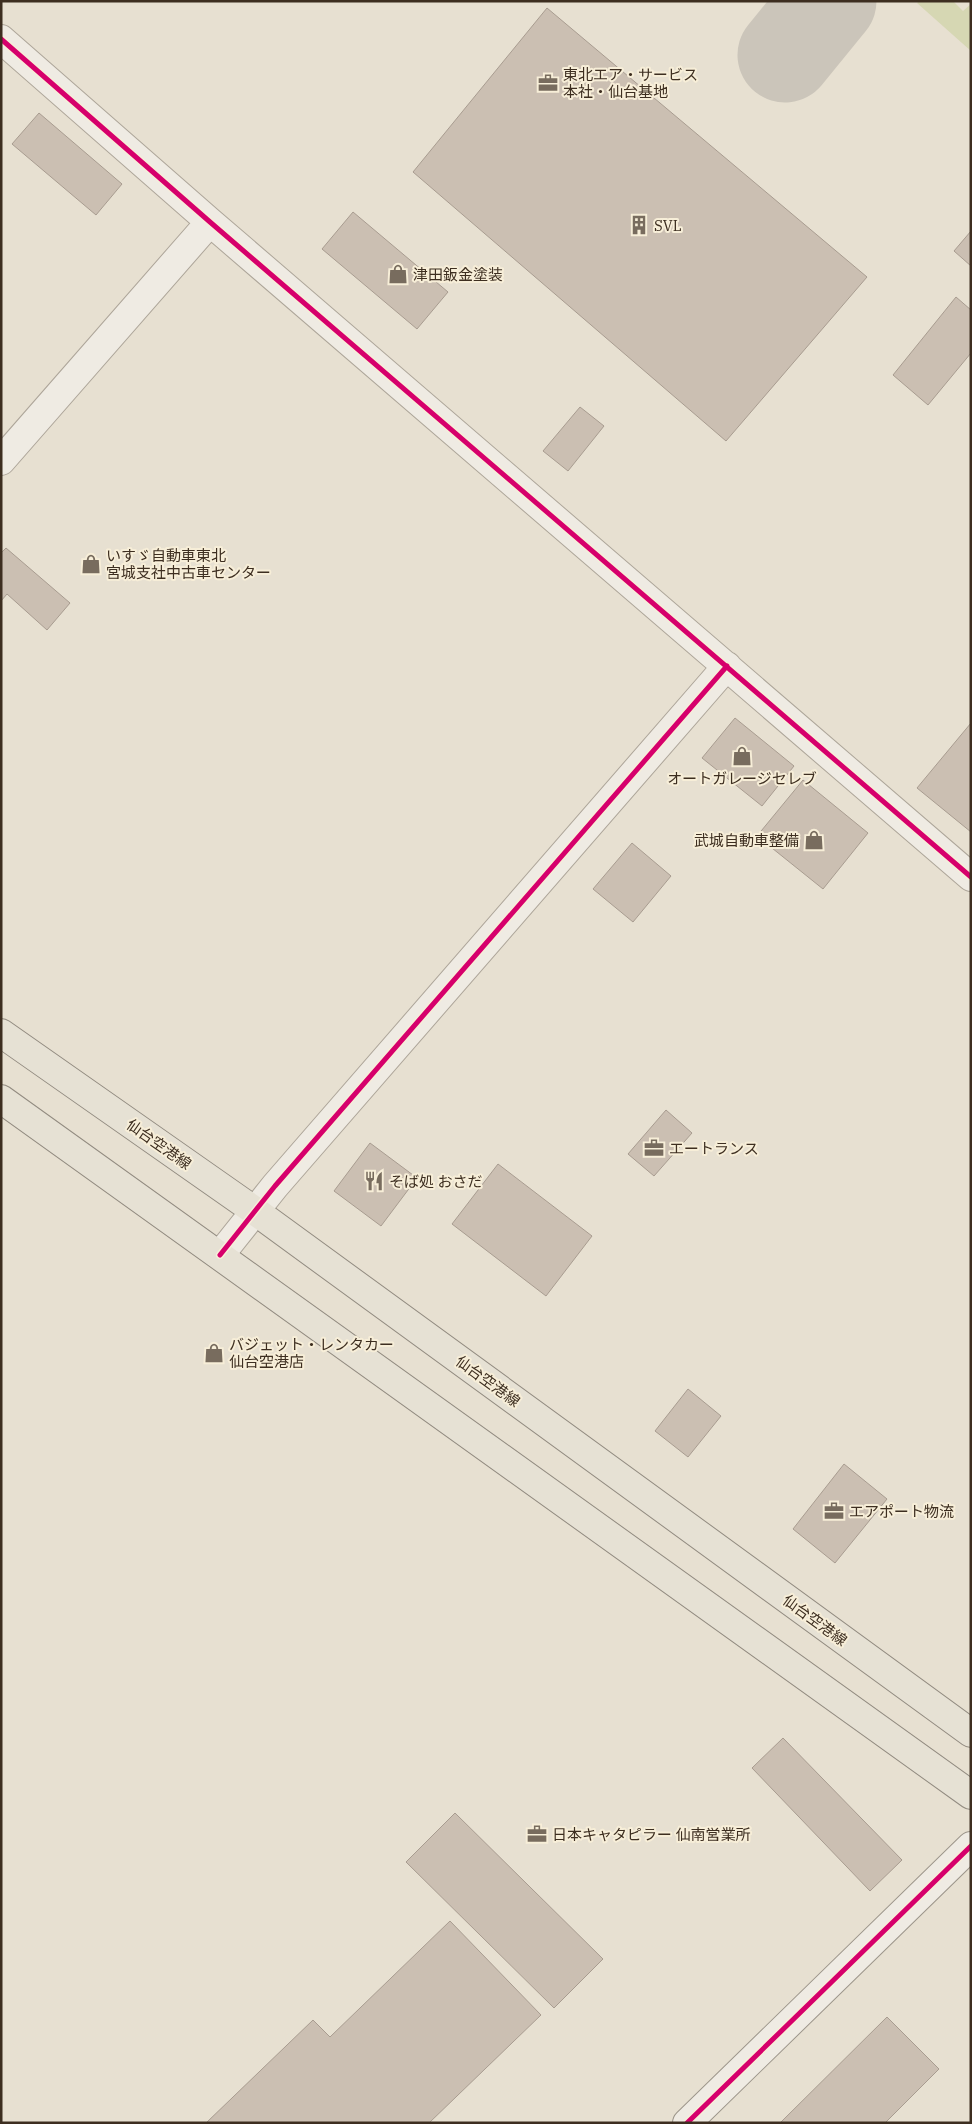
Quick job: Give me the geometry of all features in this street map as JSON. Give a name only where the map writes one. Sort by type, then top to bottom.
[{"type":"main road","name":"仙台空港線","points":[[1,1033],[255,1211],[971,1733]]},
{"type":"main road","points":[[1,1099],[971,1795]]},
{"type":"street","points":[[1,39],[210,222],[971,876]]},
{"type":"street","points":[[1,461],[210,222]]},
{"type":"street","points":[[220,1255],[255,1211],[727,666]]},
{"type":"street","points":[[687,2123],[971,1846]]},
{"type":"green space","points":[[920,1],[953,1],[963,11],[971,4],[971,51],[917,3]]},
{"type":"building","name":"SVL","points":[[547,8],[867,277],[726,441],[413,172]]},
{"type":"building","points":[[39,113],[122,184],[96,215],[12,144]]},
{"type":"building","points":[[353,212],[448,292],[417,329],[322,249]]},
{"type":"building","points":[[971,231],[971,266],[954,251]]},
{"type":"building","points":[[956,297],[971,310],[971,353],[928,405],[893,375]]},
{"type":"building","points":[[580,407],[604,426],[568,471],[543,451]]},
{"type":"building","points":[[6,548],[70,603],[47,630],[7,594],[1,601],[1,553]]},
{"type":"building","points":[[735,718],[794,766],[762,806],[702,758]]},
{"type":"building","points":[[971,723],[971,832],[917,788]]},
{"type":"building","points":[[803,780],[868,833],[823,889],[757,836]]},
{"type":"building","points":[[632,843],[671,876],[633,922],[593,889]]},
{"type":"building","points":[[666,1110],[692,1133],[654,1176],[628,1154]]},
{"type":"building","points":[[370,1143],[417,1178],[381,1226],[334,1191]]},
{"type":"building","points":[[498,1164],[592,1236],[546,1296],[452,1224]]},
{"type":"building","points":[[688,1389],[721,1416],[688,1457],[655,1431]]},
{"type":"building","points":[[844,1464],[887,1499],[835,1563],[793,1529]]},
{"type":"building","points":[[783,1738],[902,1860],[870,1891],[752,1768]]},
{"type":"building","points":[[455,1813],[603,1959],[554,2008],[406,1862]]},
{"type":"building","points":[[450,1921],[541,2015],[429,2123],[206,2123],[313,2020],[330,2037]]},
{"type":"building","points":[[887,2017],[939,2069],[885,2123],[780,2123]]},
{"type":"taxiway","points":[[785,55],[829,1]]},
{"type":"cycle path","points":[[1,39],[210,222],[971,877]]},
{"type":"cycle path","points":[[220,1255],[275,1186],[727,666]]},
{"type":"cycle path","points":[[687,2123],[971,1846]]},
{"type":"place","name":"東北エア・サービス 本社・仙台基地","points":[[548,83]]},
{"type":"place","name":"SVL","points":[[639,225]]},
{"type":"place","name":"津田鈑金塗装","points":[[398,274]]},
{"type":"place","name":"いすゞ自動車東北 宮城支社中古車センター","points":[[91,564]]},
{"type":"place","name":"オートガレージセレブ","points":[[742,756]]},
{"type":"place","name":"武城自動車整備","points":[[814,840]]},
{"type":"place","name":"エートランス","points":[[654,1148]]},
{"type":"place","name":"そば処 おさだ","points":[[374,1181]]},
{"type":"place","name":"バジェット・レンタカー 仙台空港店","points":[[214,1353]]},
{"type":"place","name":"エアポート物流","points":[[834,1511]]},
{"type":"place","name":"日本キャタピラー 仙南営業所","points":[[537,1834]]}]
